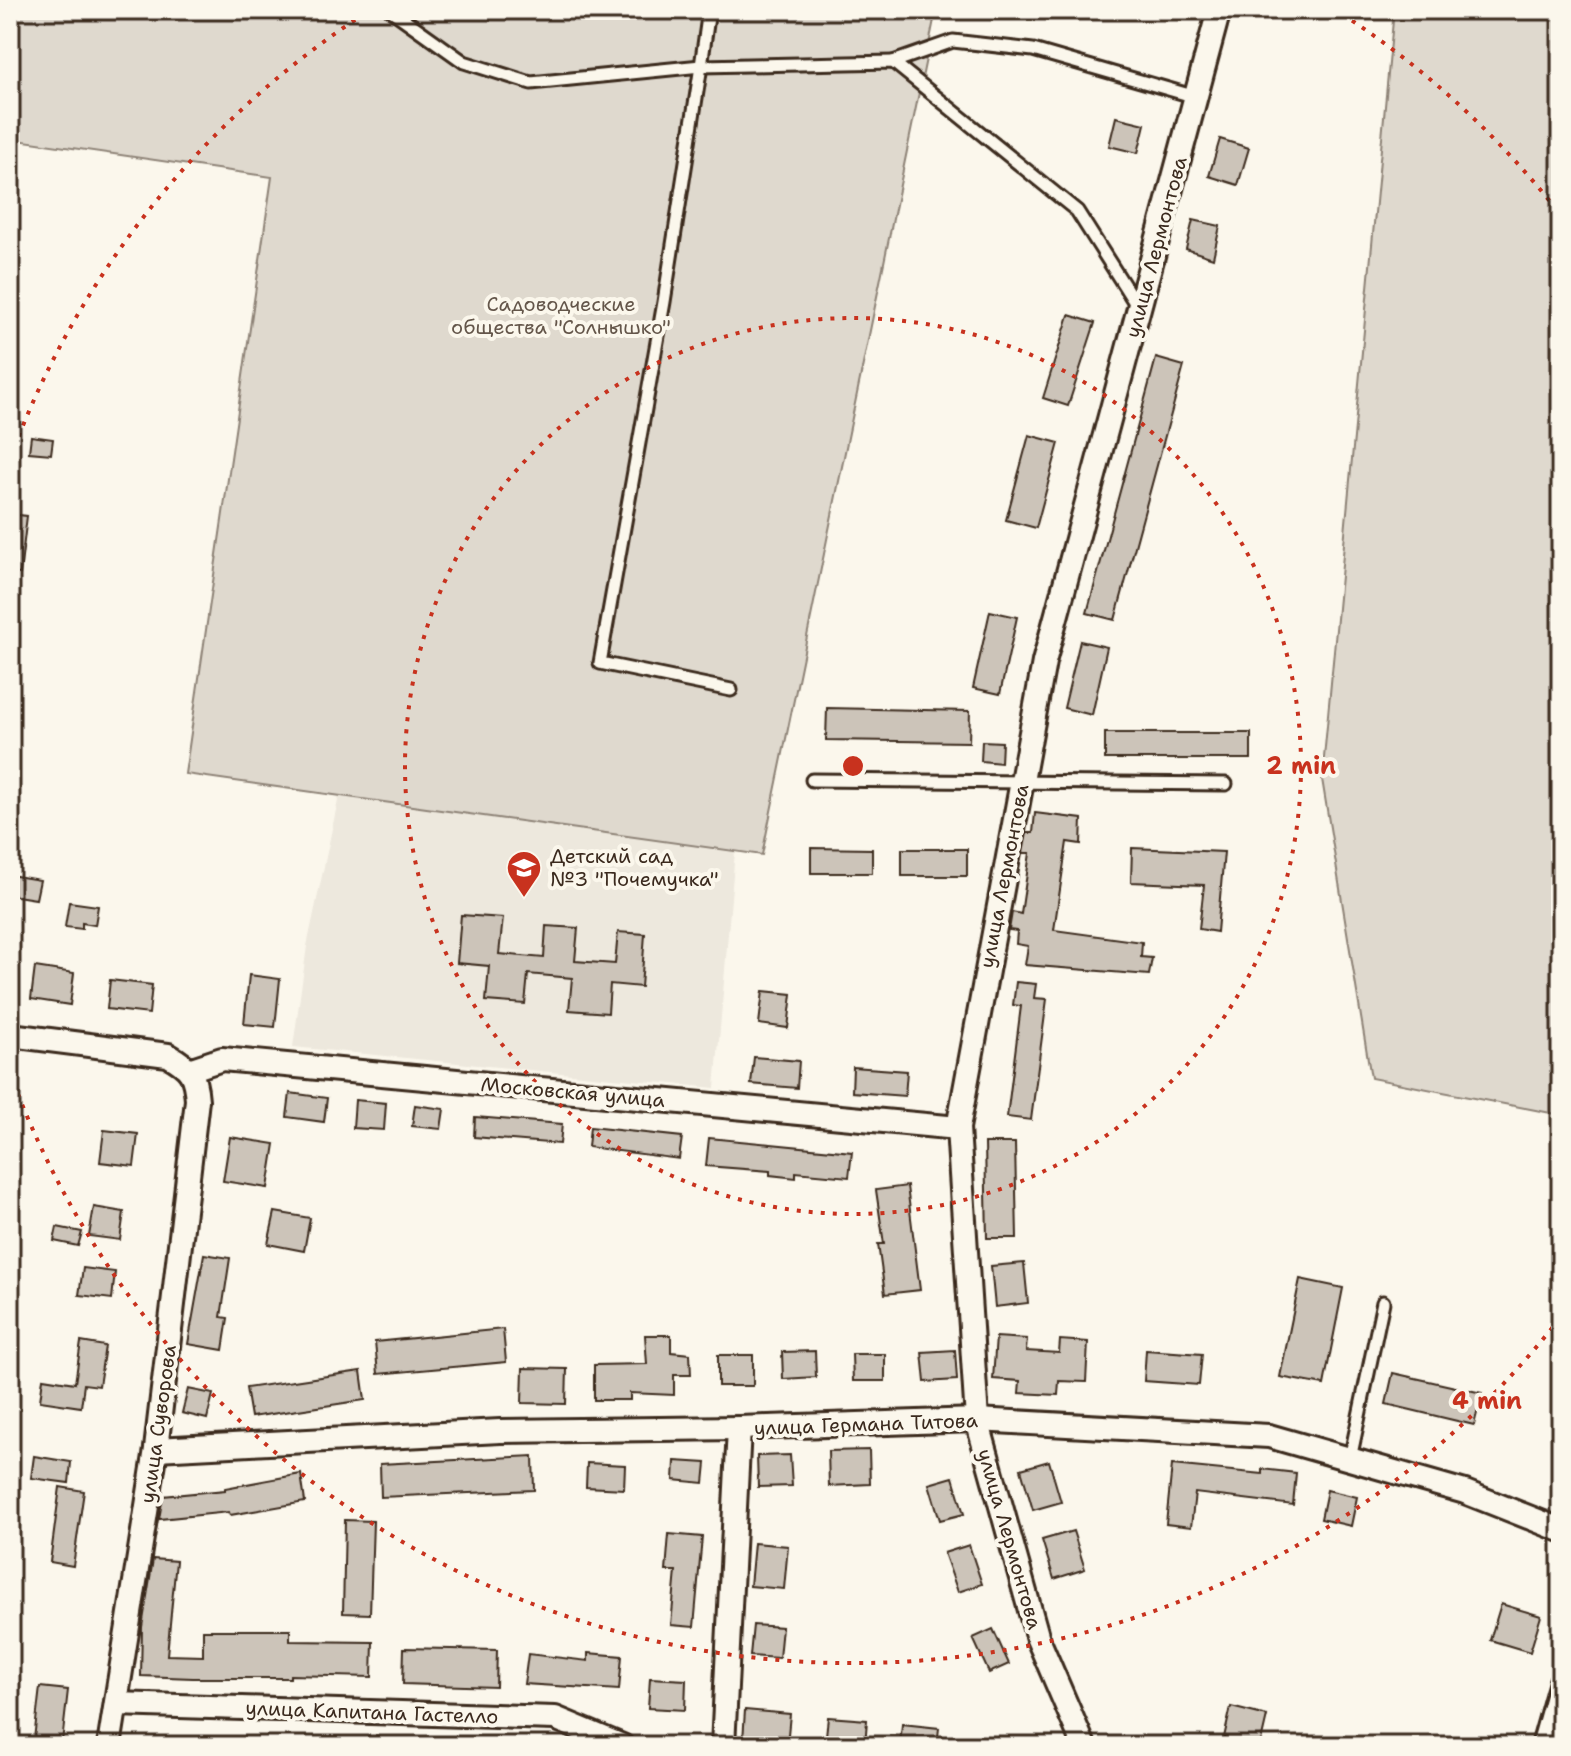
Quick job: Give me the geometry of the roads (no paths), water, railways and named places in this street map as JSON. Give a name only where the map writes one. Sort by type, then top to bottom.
[{"type":"street","name":"улица Лермонтова","points":[[1084,1746],[1038,1639],[977,1420],[958,1128],[1044,662],[1219,10]]},
{"type":"street","points":[[10,1035],[168,1055],[189,1070]]},
{"type":"street","name":"Московская улица","points":[[189,1070],[222,1059],[958,1128]]},
{"type":"street","name":"улица Суворова","points":[[109,1746],[156,1449],[197,1100],[195,1080],[189,1070]]},
{"type":"street","name":"улица Германа Титова","points":[[156,1449],[500,1431],[739,1428],[977,1420],[1269,1436],[1465,1492],[1561,1530]]},
{"type":"street","points":[[723,1746],[739,1428]]},
{"type":"street","points":[[1543,1746],[1561,1682]]},
{"type":"street","name":"улица Капитана Гастелло","points":[[116,1704],[555,1718],[622,1746]]},
{"type":"lane","points":[[391,10],[464,62],[531,83],[701,66],[893,62],[953,41],[1033,50],[1196,97]]},
{"type":"lane","points":[[709,10],[664,302],[600,663],[731,690]]},
{"type":"lane","points":[[893,62],[1077,211],[1139,309]]},
{"type":"lane","points":[[812,780],[1226,784]]},
{"type":"lane","points":[[1350,1459],[1383,1302]]},
{"type":"place","name":"Детский сад №3 \"Почемучка\"","points":[[524,899]]},
{"type":"park label","name":"Садоводческие общества \"Солнышко\"","points":[[561,316]]}]
